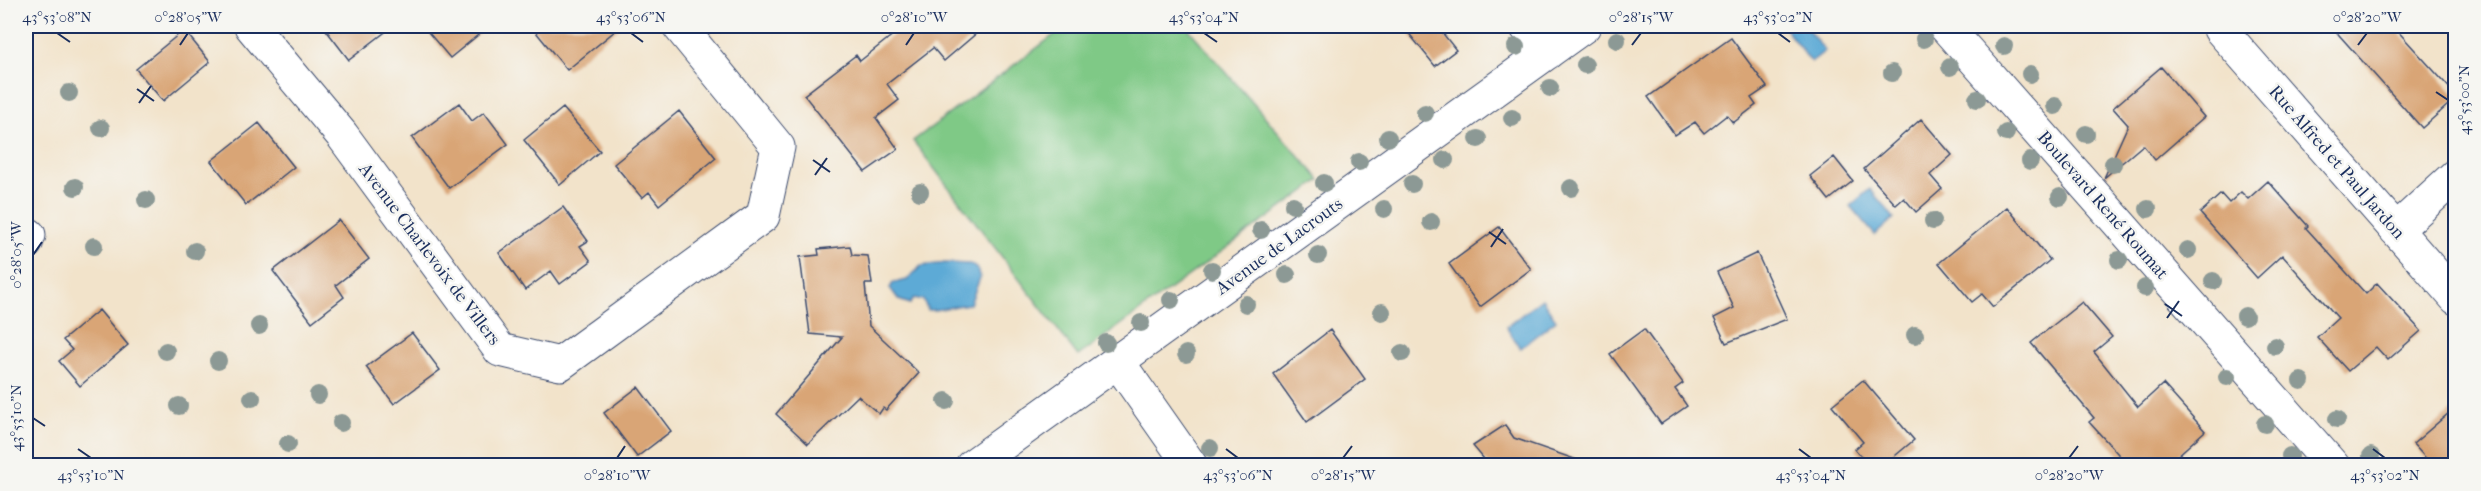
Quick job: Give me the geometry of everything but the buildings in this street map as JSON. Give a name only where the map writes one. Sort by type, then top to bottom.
[{"type":"street","name":"Avenue Charlevoix de Villers","points":[[251,26],[342,135],[500,350],[560,364],[763,216],[778,147],[679,26]]},
{"type":"street","points":[[1526,26],[1547,53]]},
{"type":"street","name":"Avenue de Lacrouts","points":[[972,465],[1584,26]]},
{"type":"street","name":"Boulevard René Roumat","points":[[1945,26],[2333,465]]},
{"type":"street","name":"Rue Alfred et Paul Jardon","points":[[2220,26],[2220,29],[2456,298]]},
{"type":"street","points":[[2396,230],[2456,175]]},
{"type":"street","points":[[1118,362],[1191,465]]},
{"type":"green space","points":[[1066,26],[1186,26],[1320,180],[1078,356],[913,141]]},
{"type":"water","points":[[1783,26],[1805,26],[1825,51],[1811,62]]},
{"type":"water","points":[[1870,189],[1894,218],[1875,235],[1850,206]]},
{"type":"water","points":[[945,263],[970,264],[977,269],[980,278],[970,304],[928,310],[923,300],[914,298],[910,304],[899,300],[890,288],[893,283],[907,280],[921,266]]},
{"type":"water","points":[[1542,299],[1556,320],[1520,348],[1506,327]]}]
